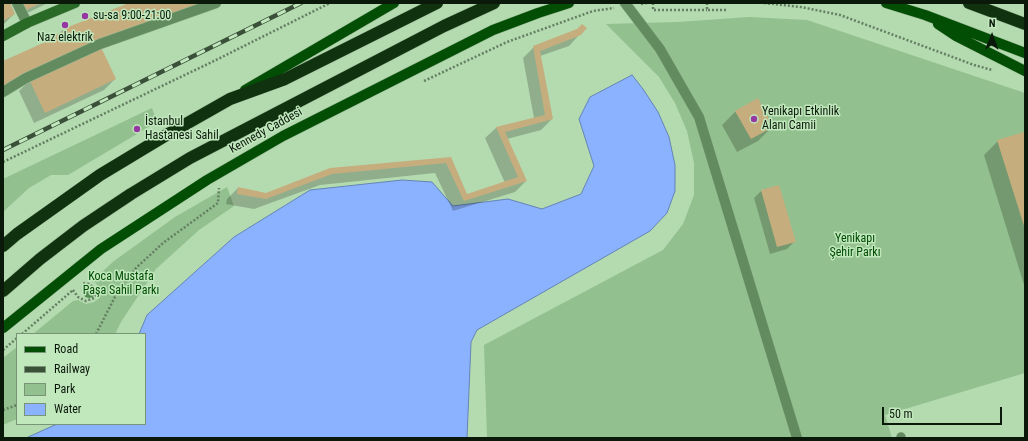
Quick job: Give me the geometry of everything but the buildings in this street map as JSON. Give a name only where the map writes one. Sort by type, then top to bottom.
[{"type":"highway","points":[[3,246],[17,234],[100,175],[162,137],[230,99],[285,79],[437,3]]},
{"type":"highway","points":[[3,291],[40,259],[83,226],[131,194],[190,158],[444,26],[494,3]]},
{"type":"highway","points":[[969,3],[1025,24]]},
{"type":"main road","points":[[230,99],[394,3]]},
{"type":"main road","name":"Kennedy Caddesi","points":[[3,328],[101,249],[207,180],[284,136],[493,30],[569,3]]},
{"type":"main road","points":[[886,3],[925,15],[1025,53]]},
{"type":"main road","points":[[925,15],[956,36],[1025,71]]},
{"type":"street","points":[[17,3],[27,23]]},
{"type":"street","points":[[3,36],[27,23],[75,3]]},
{"type":"street","points":[[3,92],[26,78],[100,44],[216,3]]},
{"type":"street","points":[[626,4],[660,49],[699,117],[797,438]]},
{"type":"path","points":[[3,162],[212,62],[330,3]]},
{"type":"path","points":[[653,3],[653,10],[658,11],[726,10]]},
{"type":"path","points":[[707,3],[707,10]]},
{"type":"path","points":[[764,3],[801,7],[840,15],[994,71]]},
{"type":"path","points":[[422,82],[507,42],[593,11],[626,4]]},
{"type":"path","points":[[212,192],[225,184]]},
{"type":"path","points":[[97,333],[118,291],[136,268],[163,243],[218,203],[219,187]]},
{"type":"path","points":[[23,333],[87,278]]},
{"type":"path","points":[[73,290],[78,297],[86,301],[94,298],[96,289],[89,284],[82,283]]},
{"type":"path","points":[[3,350],[16,339]]},
{"type":"path","points":[[3,410],[16,405]]},
{"type":"green space","name":"Yenikapı Şehir Parkı","points":[[749,17],[807,20],[1025,93],[1025,373],[885,415],[892,438],[487,438],[484,345],[663,250],[683,224],[694,195],[694,163],[687,131],[675,103],[659,77],[606,24],[678,22]]},
{"type":"green space","points":[[152,108],[157,122],[68,175],[51,175],[29,188],[3,212],[3,179]]},
{"type":"green space","name":"Koca Mustafa Paşa Sahil Parkı","points":[[227,187],[234,206],[199,230],[156,269],[121,322],[116,333],[34,333],[73,301],[78,300],[86,304],[94,302],[98,299],[100,291],[96,283],[92,281],[114,261],[175,217]]},
{"type":"green space","points":[[16,348],[16,419],[3,425],[3,358]]},
{"type":"water","points":[[632,75],[658,112],[669,137],[675,165],[675,191],[667,213],[650,231],[477,330],[471,342],[467,438],[26,438],[55,425],[146,425],[146,333],[139,333],[147,315],[234,237],[310,190],[402,180],[432,182],[453,206],[508,199],[542,209],[581,194],[594,166],[579,119],[590,97]]},
{"type":"railway","points":[[3,150],[301,3]]},
{"type":"place","name":"su-sa 9:00-21:00","points":[[85,16]]},
{"type":"place","name":"Naz elektrik","points":[[65,25]]},
{"type":"place","name":"Yenikapı Etkinlik Alanı Camii","points":[[754,119]]},
{"type":"place","name":"İstanbul Hastanesi Sahil","points":[[137,129]]}]
